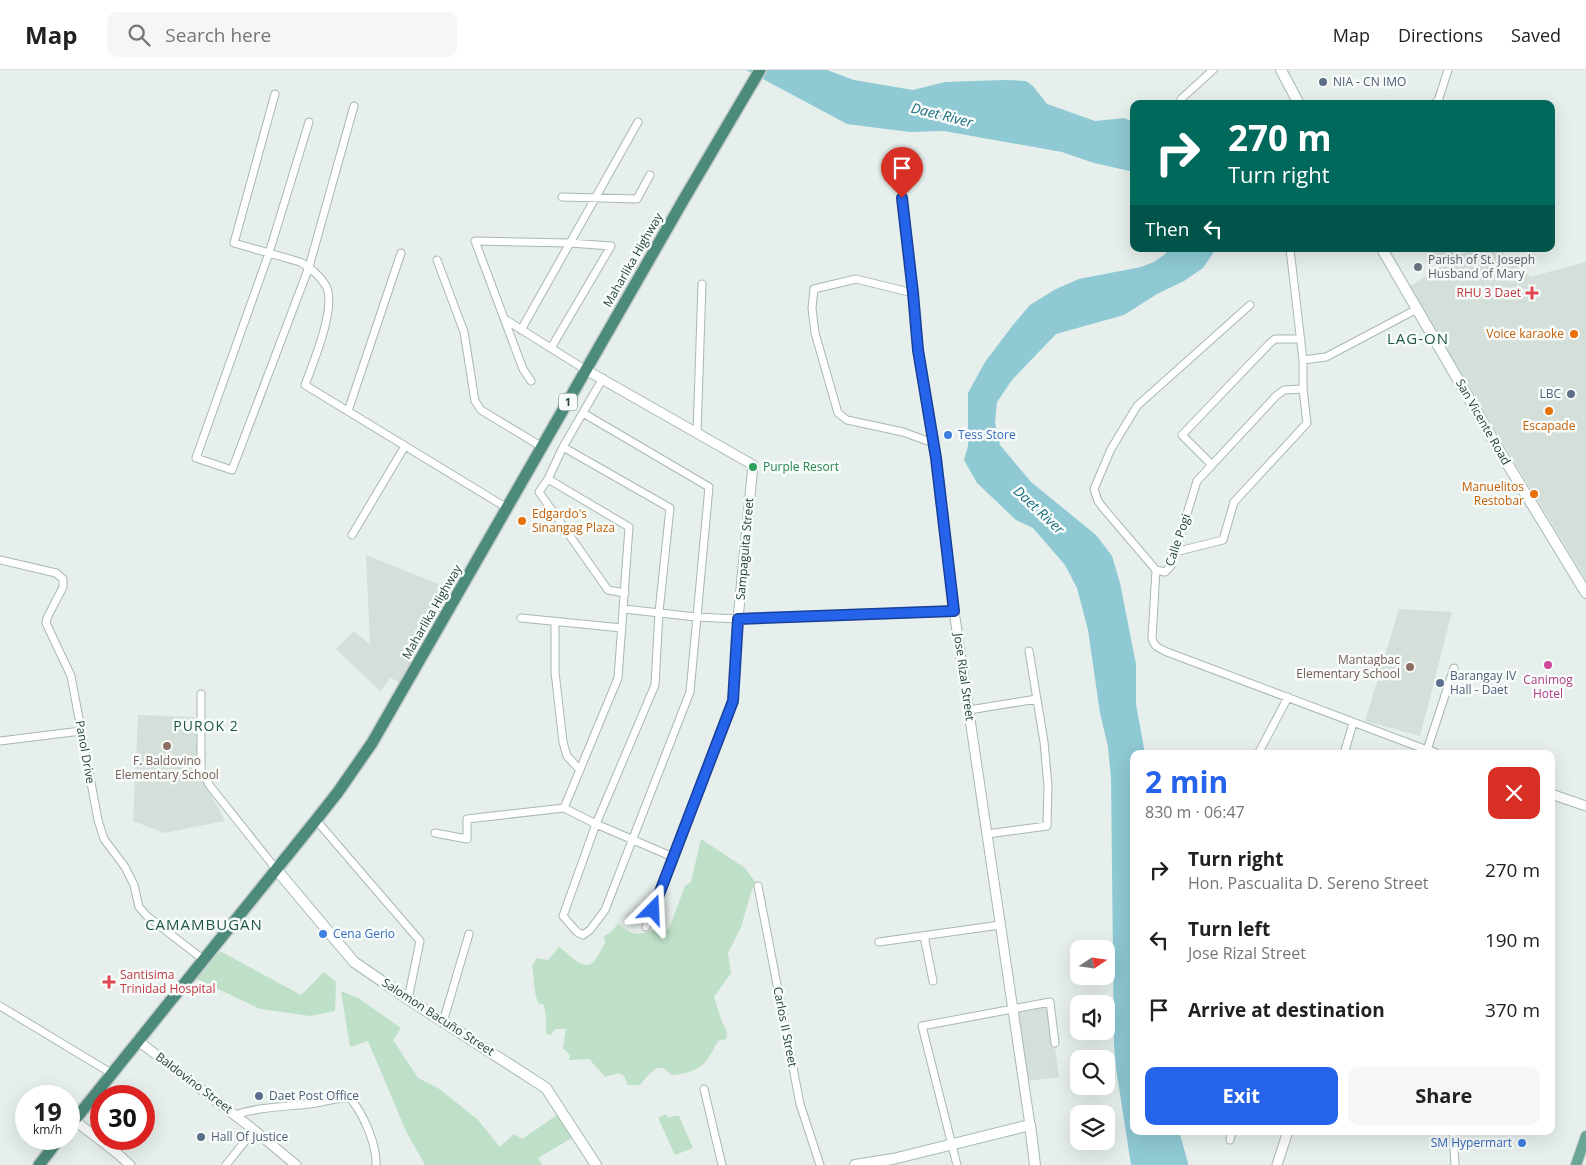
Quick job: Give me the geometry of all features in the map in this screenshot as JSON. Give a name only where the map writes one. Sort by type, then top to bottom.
[{"type":"highway","name":"Maharlika Highway","points":[[80,1113],[316,820],[372,743],[760,70]]},
{"type":"highway","points":[[39,1165],[51,1150]]},
{"type":"main road","points":[[1281,70],[1297,100]]},
{"type":"main road","name":"San Vicente Road","points":[[1384,252],[1499,450],[1586,594]]},
{"type":"main road","name":"Salomon Bacuño Street","points":[[276,869],[354,962],[442,1022],[546,1088],[596,1165]]},
{"type":"main road","points":[[855,1165],[894,1162],[953,1144],[1030,1125],[1035,1165]]},
{"type":"main road","points":[[1576,1165],[1586,1136]]},
{"type":"street","points":[[1181,99],[1213,70]]},
{"type":"street","points":[[1438,100],[1448,70]]},
{"type":"street","points":[[275,94],[234,243],[300,262],[309,267],[326,286],[330,300],[324,329],[305,385],[507,508]]},
{"type":"street","points":[[309,122],[269,253],[196,458],[232,470],[309,267],[354,106]]},
{"type":"street","points":[[521,330],[638,122]]},
{"type":"street","points":[[562,197],[637,199],[650,175]]},
{"type":"street","name":"Jose Rizal Street","points":[[902,198],[918,350],[933,443],[954,611],[1030,1125]]},
{"type":"street","points":[[531,381],[523,369],[475,241],[611,246],[551,348]]},
{"type":"street","points":[[1176,552],[1223,540],[1234,502],[1307,423],[1303,389],[1301,338],[1290,252]]},
{"type":"street","points":[[348,411],[401,253]]},
{"type":"street","points":[[437,260],[464,332],[475,401],[481,410],[542,447]]},
{"type":"street","points":[[913,293],[856,279],[814,289],[812,308],[814,333],[838,413],[847,420],[903,432],[933,443]]},
{"type":"street","points":[[697,433],[702,284]]},
{"type":"street","points":[[1156,570],[1104,509],[1098,501],[1094,489],[1111,449],[1137,406],[1154,393],[1250,305]]},
{"type":"street","points":[[1303,360],[1326,357],[1417,309]]},
{"type":"street","points":[[506,320],[586,370]]},
{"type":"street","points":[[1212,465],[1182,435],[1270,343],[1275,339],[1301,338]]},
{"type":"street","name":"Sampaguita Street","points":[[586,370],[753,465],[738,619],[733,701],[646,927]]},
{"type":"street","points":[[603,378],[539,492],[608,590],[625,593]]},
{"type":"street","name":"Calle Pogi","points":[[1303,389],[1284,390],[1276,396],[1197,481],[1171,566],[1168,571],[1156,570],[1152,638],[1154,644],[1167,652],[1353,722],[1421,750]]},
{"type":"street","points":[[563,447],[670,508],[659,612],[655,686],[596,824],[563,916],[577,932],[583,935],[590,930],[604,910],[690,692],[709,487],[583,413]]},
{"type":"street","points":[[352,535],[405,446]]},
{"type":"street","points":[[548,479],[628,527],[618,678],[564,808]]},
{"type":"street","name":"Panol Drive","points":[[0,560],[56,573],[63,579],[63,587],[46,623],[71,676],[98,820],[104,839],[125,867],[134,885],[139,907],[147,916],[204,960]]},
{"type":"street","points":[[624,609],[696,617],[738,619],[954,611]]},
{"type":"street","points":[[521,618],[622,628]]},
{"type":"street","points":[[555,622],[555,672],[563,742],[567,756],[580,770]]},
{"type":"street","points":[[987,834],[1047,826],[1048,786],[1044,742],[1030,651]]},
{"type":"street","points":[[1427,750],[1454,668]]},
{"type":"street","points":[[200,694],[201,770],[210,786],[276,869]]},
{"type":"street","points":[[1260,750],[1288,697]]},
{"type":"street","points":[[969,710],[1037,699]]},
{"type":"street","points":[[1345,750],[1353,722]]},
{"type":"street","points":[[0,741],[81,731]]},
{"type":"street","points":[[1555,795],[1586,806]]},
{"type":"street","points":[[434,833],[467,839],[467,819],[564,808],[596,824],[673,856]]},
{"type":"street","points":[[316,820],[420,941],[408,999]]},
{"type":"street","name":"Carlos II Street","points":[[758,886],[800,1104],[820,1165]]},
{"type":"street","points":[[879,942],[1000,925]]},
{"type":"street","points":[[442,1022],[469,934]]},
{"type":"street","points":[[924,936],[933,981]]},
{"type":"street","points":[[957,1165],[922,1026],[1050,1002],[1055,1042]]},
{"type":"street","points":[[0,1006],[111,1073]]},
{"type":"street","name":"Baldovino Street","points":[[137,1040],[235,1115],[296,1165]]},
{"type":"street","points":[[704,1090],[722,1165]]},
{"type":"street","points":[[235,1115],[250,1110],[350,1098],[356,1104],[367,1128],[374,1150],[376,1165]]},
{"type":"street","points":[[80,1130],[118,1154],[130,1165]]},
{"type":"street","points":[[226,1165],[254,1130]]},
{"type":"street","points":[[1230,1140],[1231,1135]]},
{"type":"street","points":[[1276,1165],[1287,1135]]},
{"type":"street","points":[[1453,1135],[1455,1165]]},
{"type":"shaded area","points":[[1427,252],[1458,253],[1435,266]]},
{"type":"shaded area","points":[[1466,252],[1502,252],[1530,277],[1586,262],[1586,580],[1408,287]]},
{"type":"shaded area","points":[[366,555],[453,590],[399,683],[390,677],[381,692],[336,649],[354,631],[370,645]]},
{"type":"shaded area","name":"Mantagbac Elementary School","points":[[1399,609],[1452,612],[1420,736],[1365,721]]},
{"type":"shaded area","name":"F. Baldovino Elementary School","points":[[138,715],[194,717],[200,775],[225,821],[164,833],[133,821]]},
{"type":"shaded area","points":[[1049,1003],[1059,1077],[1028,1081],[1018,1008]]},
{"type":"green space","points":[[701,839],[745,868],[759,887],[752,889],[741,927],[728,953],[731,973],[714,997],[727,1032],[726,1039],[718,1041],[705,1062],[695,1070],[672,1075],[663,1068],[657,1068],[640,1085],[628,1085],[624,1076],[619,1073],[605,1077],[589,1059],[569,1060],[570,1055],[563,1048],[566,1029],[555,1029],[551,1035],[546,1034],[544,1005],[538,1003],[536,998],[532,966],[537,958],[548,960],[559,947],[582,964],[591,964],[605,943],[604,936],[611,932],[618,924],[635,934],[655,929],[663,936],[670,926],[685,886],[691,882]]},
{"type":"green space","points":[[220,951],[301,995],[324,972],[336,982],[335,1011],[310,1016],[260,1009],[195,978]]},
{"type":"green space","points":[[341,991],[358,998],[401,1028],[393,1040],[418,1078],[438,1088],[477,1119],[500,1147],[514,1134],[522,1139],[560,1113],[575,1136],[538,1158],[542,1165],[425,1165],[406,1131],[368,1041],[350,1047]]},
{"type":"green space","points":[[666,1114],[668,1118],[679,1116],[693,1148],[675,1155],[658,1118]]},
{"type":"water","name":"Daet River","points":[[746,70],[827,70],[854,80],[913,90],[945,82],[1026,81],[1033,86],[1047,104],[1095,121],[1124,118],[1130,120],[1130,171],[1094,163],[1062,152],[944,131],[910,132],[847,124]]},
{"type":"water","name":"Daet River","points":[[1167,252],[1214,252],[1203,268],[1124,315],[1056,334],[1012,380],[997,402],[995,423],[1000,445],[1031,482],[1096,535],[1112,556],[1120,583],[1136,664],[1136,704],[1144,750],[1130,750],[1130,1135],[1180,1135],[1188,1165],[1131,1165],[1114,1045],[1115,940],[1113,940],[1111,778],[1108,747],[1100,713],[1088,630],[1077,588],[1065,565],[1033,528],[1016,520],[977,483],[964,460],[968,446],[968,393],[985,362],[1030,305],[1056,289],[1079,279],[1141,267],[1154,262]]},
{"type":"place","name":"NIA - CN IMO","points":[[1323,82]]},
{"type":"place","name":"Parish of St. Joseph Husband of Mary","points":[[1418,267]]},
{"type":"place","name":"RHU 3 Daet","points":[[1532,293]]},
{"type":"place","name":"Voice karaoke","points":[[1574,334]]},
{"type":"place","name":"LBC","points":[[1571,394]]},
{"type":"place","name":"Escapade","points":[[1549,411]]},
{"type":"place","name":"Tess Store","points":[[948,435]]},
{"type":"place","name":"Purple Resort","points":[[753,467]]},
{"type":"place","name":"Manuelitos Restobar","points":[[1534,494]]},
{"type":"place","name":"Edgardo's Sinangag Plaza","points":[[522,521]]},
{"type":"place","name":"Canimog Hotel","points":[[1548,665]]},
{"type":"place","name":"Mantagbac Elementary School","points":[[1410,667]]},
{"type":"place","name":"Barangay IV Hall - Daet","points":[[1440,683]]},
{"type":"place","name":"F. Baldovino Elementary School","points":[[167,746]]},
{"type":"place","name":"Cena Gerio","points":[[323,934]]},
{"type":"place","name":"Santisima Trinidad Hospital","points":[[109,982]]},
{"type":"place","name":"Daet Post Office","points":[[259,1096]]},
{"type":"place","name":"Hall Of Justice","points":[[201,1137]]},
{"type":"place","name":"SM Hypermart","points":[[1522,1143]]},
{"type":"district","name":"LAG-ON","points":[[1418,339]]},
{"type":"district","name":"PUROK 2","points":[[206,726]]},
{"type":"district","name":"CAMAMBUGAN","points":[[204,925]]},
{"type":"route","points":[[653,910],[733,701],[738,619],[954,611],[936,458],[918,350],[902,198]]}]
